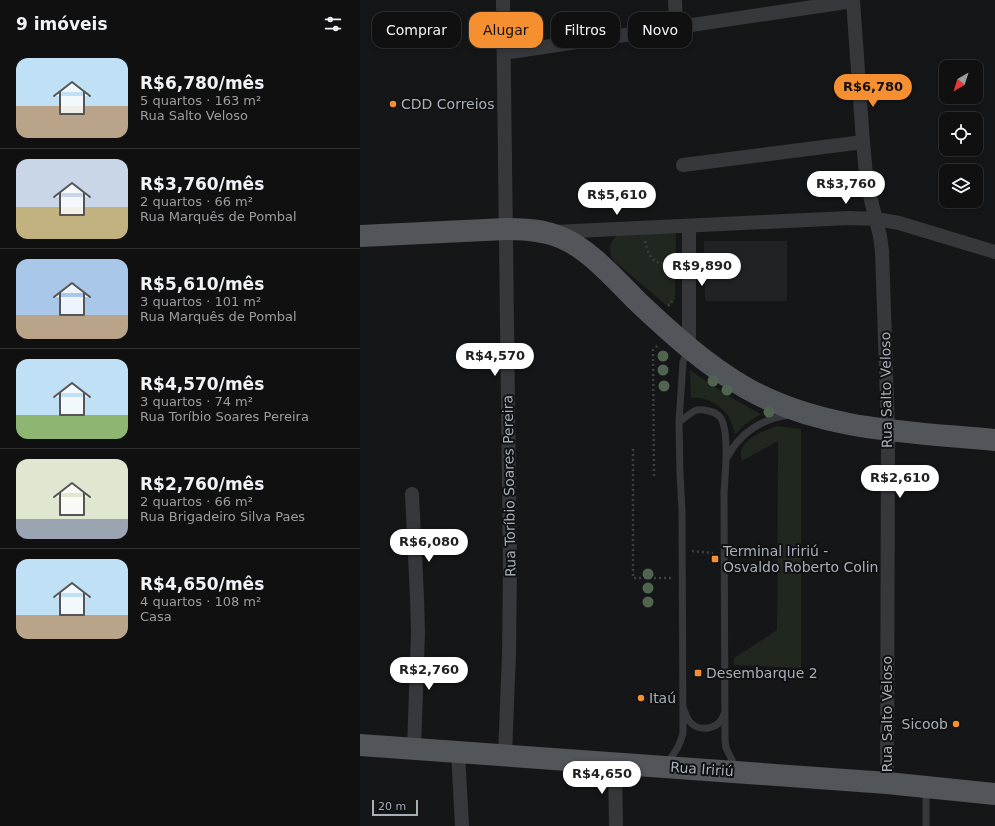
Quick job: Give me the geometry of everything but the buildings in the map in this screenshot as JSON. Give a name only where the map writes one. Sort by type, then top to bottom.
[{"type":"main road","points":[[360,236],[506,229],[545,232],[563,238],[581,249],[702,359],[746,388],[773,402],[805,414],[830,421],[888,430],[995,440]]},
{"type":"main road","name":"Rua Iririú","points":[[360,745],[887,783],[995,794]]},
{"type":"street","name":"Rua Toríbio Soares Pereira","points":[[503,0],[510,567],[509,654],[505,755]]},
{"type":"street","points":[[675,0],[675,12]]},
{"type":"street","points":[[692,25],[853,0]]},
{"type":"street","name":"Rua Salto Veloso","points":[[853,0],[867,184],[882,251],[888,430],[887,783]]},
{"type":"street","points":[[504,53],[628,34]]},
{"type":"street","points":[[683,165],[863,142]]},
{"type":"street","points":[[545,232],[849,218],[876,219],[900,223],[995,252]]},
{"type":"street","points":[[689,226],[689,348]]},
{"type":"street","points":[[412,494],[418,632],[414,749]]},
{"type":"street","points":[[458,752],[462,826]]},
{"type":"street","points":[[615,763],[616,826]]},
{"type":"lane","points":[[663,766],[675,754],[681,742],[683,732],[682,550],[679,422],[683,362],[689,348]]},
{"type":"lane","points":[[679,422],[698,410],[714,412],[722,421],[725,432],[726,460],[724,492],[724,554],[726,748],[738,772]]},
{"type":"lane","points":[[726,460],[732,448],[739,440],[758,424],[774,417],[805,414]]},
{"type":"lane","points":[[683,708],[690,723],[698,728],[705,729],[714,727],[719,723],[723,718],[725,709]]},
{"type":"lane","points":[[926,787],[926,826]]},
{"type":"path","points":[[642,234],[649,256],[653,260],[658,263],[674,266]]},
{"type":"path","points":[[674,260],[674,273]]},
{"type":"path","points":[[665,302],[670,303],[673,299]]},
{"type":"path","points":[[654,476],[653,350],[660,342]]},
{"type":"path","points":[[633,450],[633,578],[673,578]]},
{"type":"path","points":[[682,550],[724,554]]},
{"type":"shaded area","points":[[676,230],[675,299],[672,304],[666,305],[614,261],[610,248],[616,236]]},
{"type":"shaded area","points":[[704,241],[787,241],[787,301],[705,301]]},
{"type":"shaded area","points":[[690,370],[730,397],[761,414],[744,425],[735,435],[727,414],[720,407],[701,398],[691,398]]},
{"type":"shaded area","points":[[777,426],[801,429],[801,668],[734,665],[734,658],[777,630],[778,441],[742,461],[741,451],[743,446],[751,438],[761,432]]},
{"type":"place","name":"CDD Correios","points":[[393,104]]},
{"type":"place","name":"Terminal Iririú - Osvaldo Roberto Colin","points":[[715,559]]},
{"type":"place","name":"Desembarque 2","points":[[698,673]]},
{"type":"place","name":"Itaú","points":[[641,698]]},
{"type":"place","name":"Sicoob","points":[[956,724]]}]
